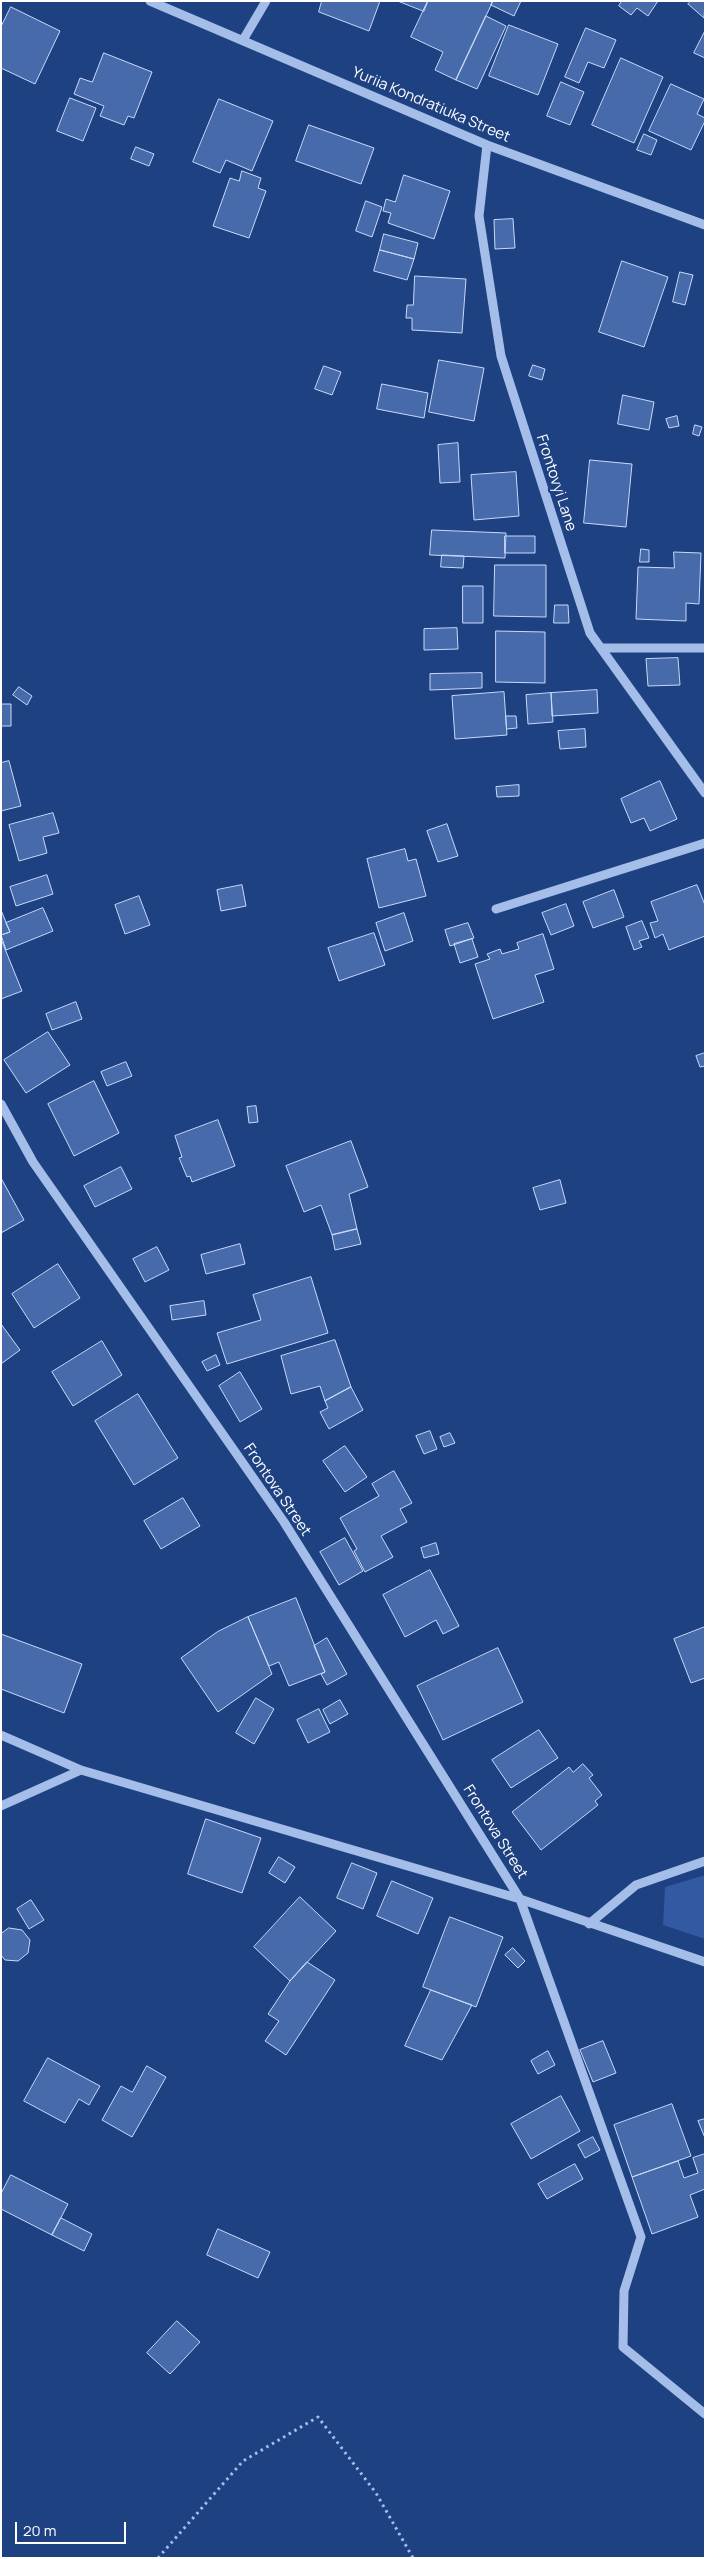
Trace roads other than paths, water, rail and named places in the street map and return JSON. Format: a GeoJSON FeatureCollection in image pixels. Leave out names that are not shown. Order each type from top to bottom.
{"type":"FeatureCollection","features":[{"type":"Feature","properties":{"kind":"street","name":"Yuriia Kondratiuka Street"},"geometry":{"type":"LineString","coordinates":[[150,1],[488,145],[705,225]]}},
{"type":"Feature","properties":{"kind":"street"},"geometry":{"type":"LineString","coordinates":[[243,40],[266,1]]}},
{"type":"Feature","properties":{"kind":"street","name":"Frontovyi Lane"},"geometry":{"type":"LineString","coordinates":[[488,145],[479,216],[501,356],[590,633],[705,793]]}},
{"type":"Feature","properties":{"kind":"street"},"geometry":{"type":"LineString","coordinates":[[602,648],[705,648]]}},
{"type":"Feature","properties":{"kind":"street"},"geometry":{"type":"LineString","coordinates":[[496,909],[705,843]]}},
{"type":"Feature","properties":{"kind":"street","name":"Frontova Street"},"geometry":{"type":"LineString","coordinates":[[1,1104],[32,1162],[284,1522],[520,1899],[641,2236],[624,2291],[623,2347],[705,2414]]}},
{"type":"Feature","properties":{"kind":"street","name":"Frontova Street"},"geometry":{"type":"LineString","coordinates":[[1,1734],[81,1770],[520,1899]]}},
{"type":"Feature","properties":{"kind":"street"},"geometry":{"type":"LineString","coordinates":[[1,1806],[81,1770]]}},
{"type":"Feature","properties":{"kind":"street"},"geometry":{"type":"LineString","coordinates":[[589,1924],[636,1885],[705,1861]]}},
{"type":"Feature","properties":{"kind":"street"},"geometry":{"type":"LineString","coordinates":[[520,1899],[705,1962]]}}]}
